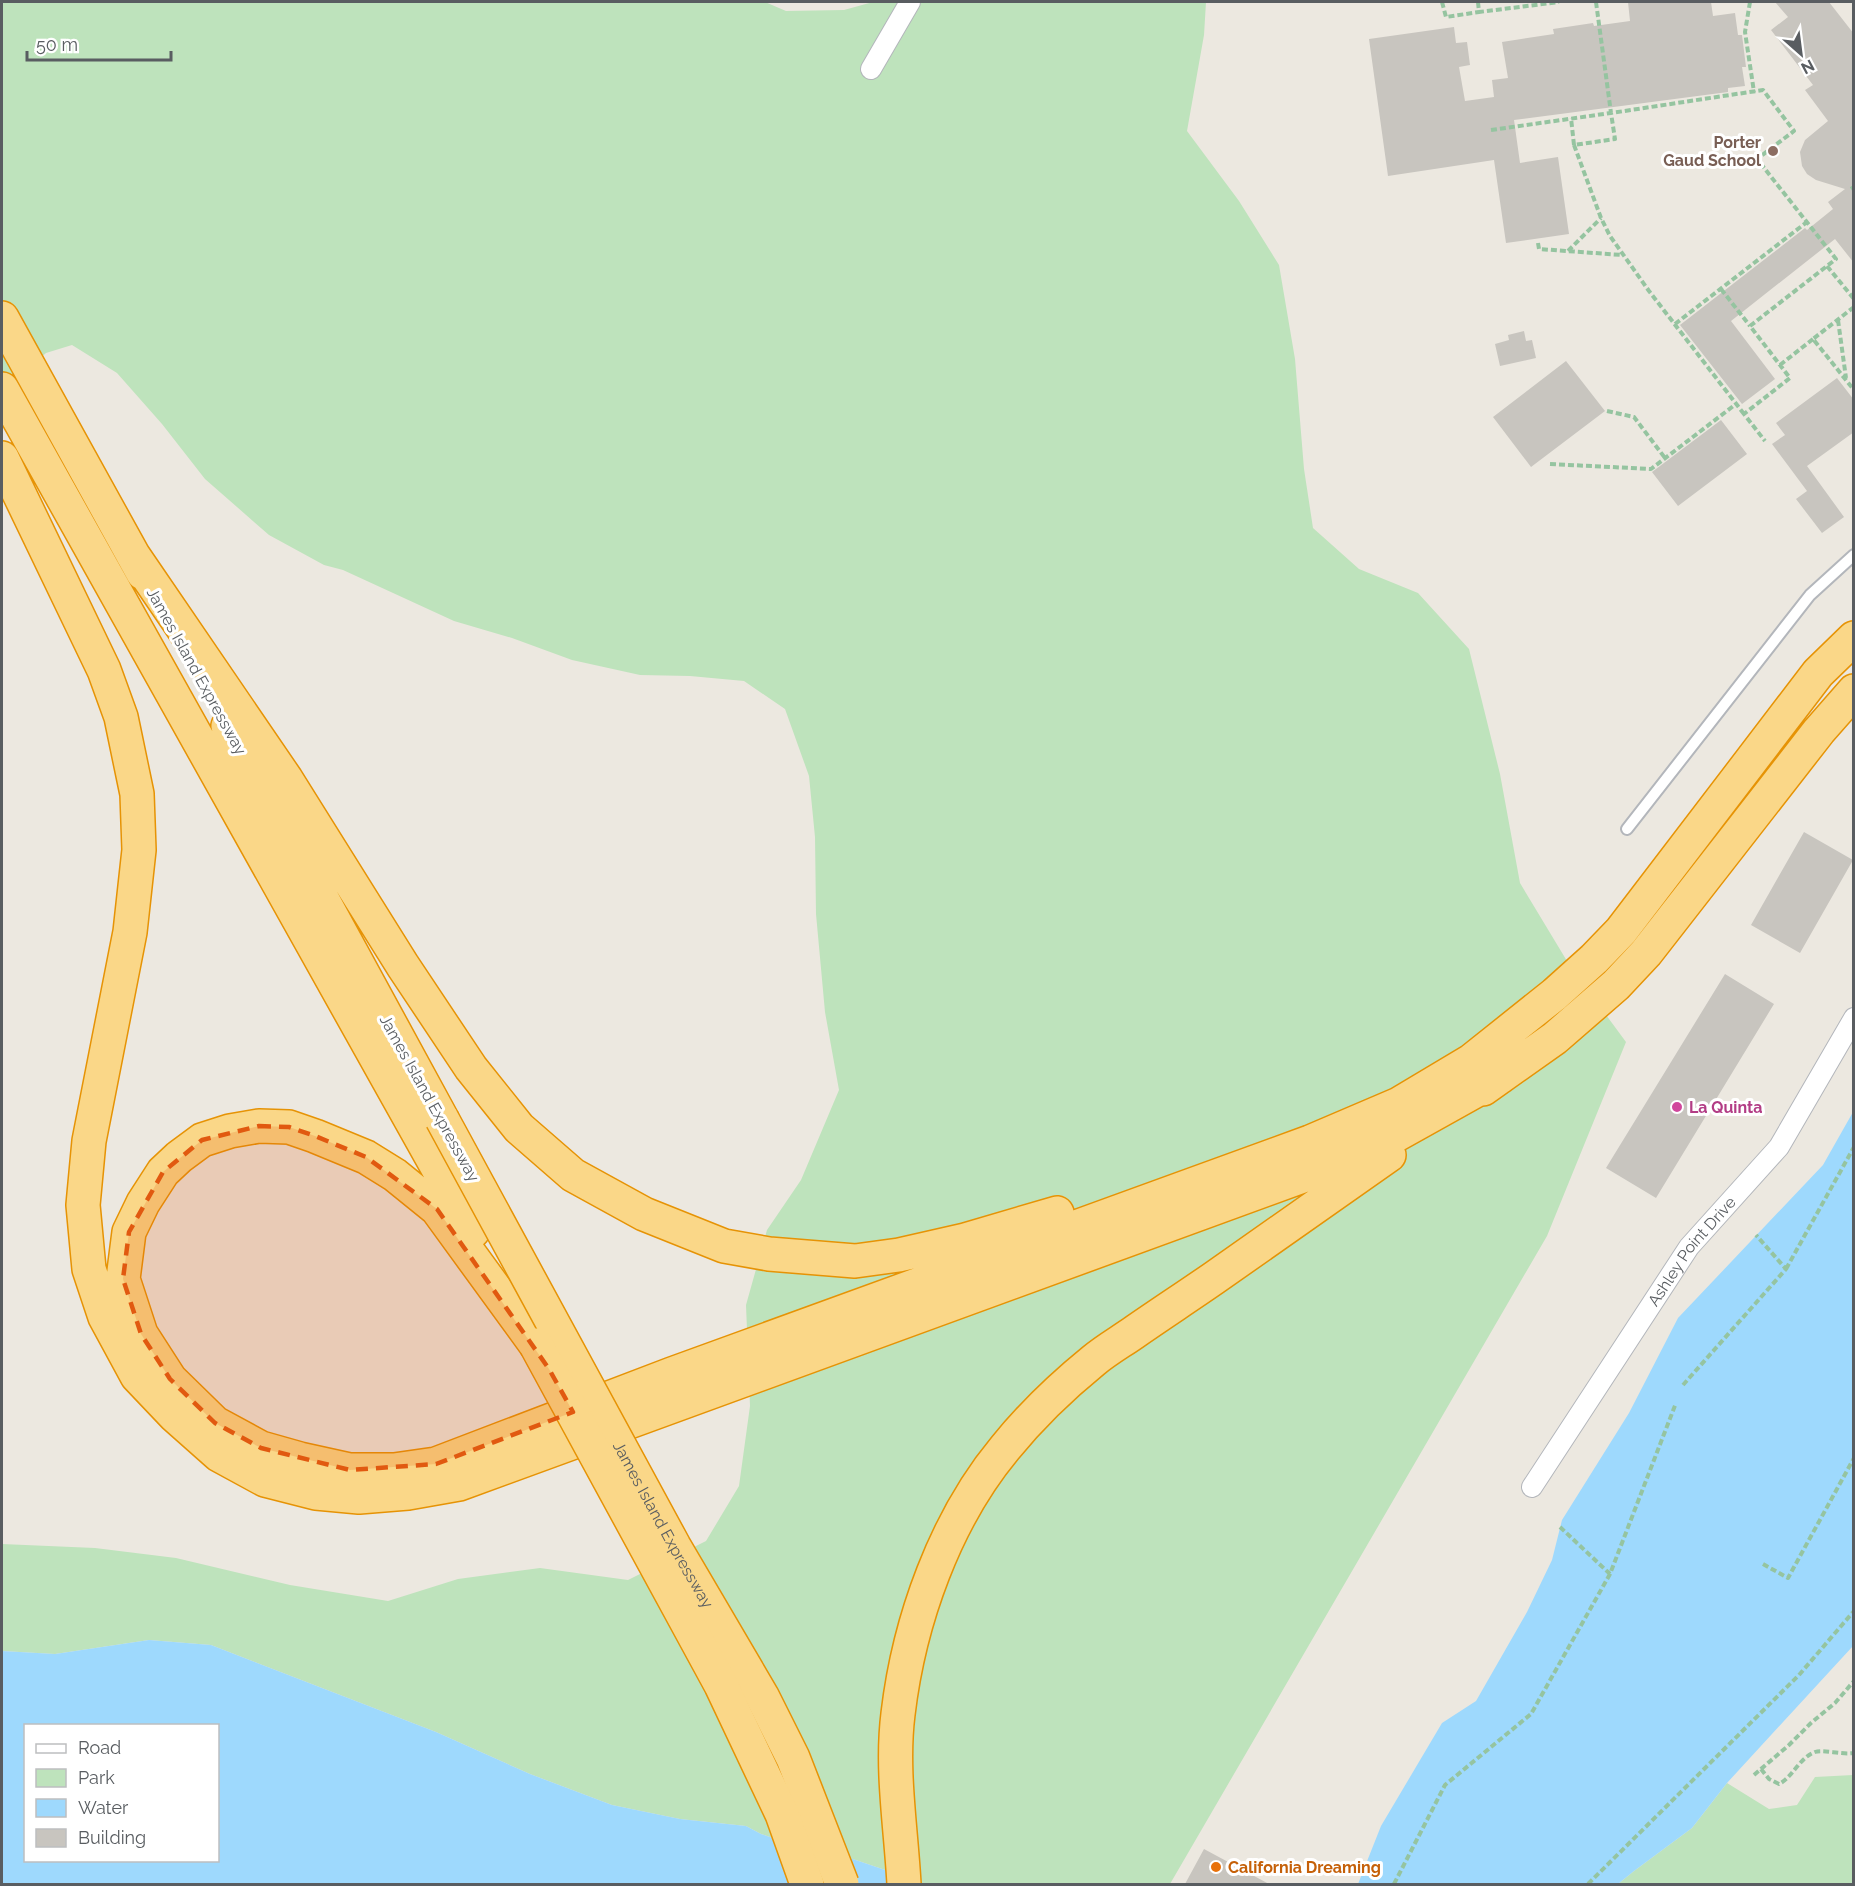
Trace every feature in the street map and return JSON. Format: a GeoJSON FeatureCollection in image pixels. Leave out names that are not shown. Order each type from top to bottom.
{"type":"FeatureCollection","features":[{"type":"Feature","properties":{"kind":"highway","name":"James Island Expressway"},"geometry":{"type":"LineString","coordinates":[[2,318],[674,1546],[762,1696],[793,1758],[842,1884]]}},
{"type":"Feature","properties":{"kind":"highway","name":"James Island Expressway"},"geometry":{"type":"LineString","coordinates":[[2,389],[412,1119],[722,1685],[782,1814],[807,1884]]}},
{"type":"Feature","properties":{"kind":"highway"},"geometry":{"type":"LineString","coordinates":[[2,458],[104,670],[121,717],[137,794],[139,850],[130,932],[89,1142],[82,1204],[89,1269],[105,1317],[137,1376],[175,1416],[219,1455],[265,1480],[316,1493],[359,1497],[408,1493],[459,1484],[1330,1166],[1396,1135],[1500,1077]]}},
{"type":"Feature","properties":{"kind":"highway"},"geometry":{"type":"LineString","coordinates":[[133,555],[286,779],[403,966],[471,1068],[519,1128],[573,1175],[645,1214],[724,1246],[769,1254],[855,1261],[899,1255],[965,1240],[1116,1195],[1310,1142]]}},
{"type":"Feature","properties":{"kind":"highway"},"geometry":{"type":"LineString","coordinates":[[536,1345],[437,1209],[395,1175],[366,1157],[289,1127],[259,1126],[230,1131],[202,1140],[163,1172],[143,1203],[129,1232],[123,1279],[141,1334],[170,1379],[215,1423],[261,1448],[350,1470],[394,1470],[436,1464],[672,1374],[1310,1142],[1399,1104],[1470,1061],[1555,994],[1594,959],[1621,931],[1818,673],[1854,638]]}},
{"type":"Feature","properties":{"kind":"highway"},"geometry":{"type":"LineString","coordinates":[[904,1884],[896,1765],[897,1725],[903,1680],[914,1632],[930,1581],[948,1541],[975,1490],[1004,1449],[1046,1402],[1095,1359],[1309,1213],[1555,1038],[1616,985],[1646,953],[1819,731],[1854,691]]}},
{"type":"Feature","properties":{"kind":"street"},"geometry":{"type":"LineString","coordinates":[[871,69],[910,2]]}},
{"type":"Feature","properties":{"kind":"street","name":"Ashley Point Drive"},"geometry":{"type":"LineString","coordinates":[[1532,1486],[1689,1246],[1779,1147],[1854,1018]]}},
{"type":"Feature","properties":{"kind":"lane"},"geometry":{"type":"LineString","coordinates":[[1627,829],[1810,595],[1854,555]]}},
{"type":"Feature","properties":{"kind":"path"},"geometry":{"type":"LineString","coordinates":[[1442,2],[1446,17],[1559,2]]}},
{"type":"Feature","properties":{"kind":"path"},"geometry":{"type":"LineString","coordinates":[[1478,2],[1479,12]]}},
{"type":"Feature","properties":{"kind":"path"},"geometry":{"type":"LineString","coordinates":[[1574,145],[1615,140],[1596,2]]}},
{"type":"Feature","properties":{"kind":"path"},"geometry":{"type":"LineString","coordinates":[[1750,2],[1745,32],[1754,92]]}},
{"type":"Feature","properties":{"kind":"path"},"geometry":{"type":"LineString","coordinates":[[1491,130],[1763,90],[1794,131],[1757,159],[1836,259],[1750,326]]}},
{"type":"Feature","properties":{"kind":"path"},"geometry":{"type":"LineString","coordinates":[[1571,118],[1574,145],[1601,218],[1622,255],[1765,441]]}},
{"type":"Feature","properties":{"kind":"path"},"geometry":{"type":"LineString","coordinates":[[1568,251],[1601,218]]}},
{"type":"Feature","properties":{"kind":"path"},"geometry":{"type":"LineString","coordinates":[[1674,324],[1807,222]]}},
{"type":"Feature","properties":{"kind":"path"},"geometry":{"type":"LineString","coordinates":[[1538,243],[1539,249],[1622,255]]}},
{"type":"Feature","properties":{"kind":"path"},"geometry":{"type":"LineString","coordinates":[[1827,266],[1854,299]]}},
{"type":"Feature","properties":{"kind":"path"},"geometry":{"type":"LineString","coordinates":[[1721,289],[1790,378],[1744,414]]}},
{"type":"Feature","properties":{"kind":"path"},"geometry":{"type":"LineString","coordinates":[[1780,365],[1854,307]]}},
{"type":"Feature","properties":{"kind":"path"},"geometry":{"type":"LineString","coordinates":[[1838,320],[1847,381]]}},
{"type":"Feature","properties":{"kind":"path"},"geometry":{"type":"LineString","coordinates":[[1813,339],[1854,390]]}},
{"type":"Feature","properties":{"kind":"path"},"geometry":{"type":"LineString","coordinates":[[1550,464],[1651,469],[1736,404]]}},
{"type":"Feature","properties":{"kind":"path"},"geometry":{"type":"LineString","coordinates":[[1607,411],[1634,417],[1665,458]]}},
{"type":"Feature","properties":{"kind":"path"},"geometry":{"type":"LineString","coordinates":[[1683,1385],[1786,1269],[1854,1147]]}},
{"type":"Feature","properties":{"kind":"path"},"geometry":{"type":"LineString","coordinates":[[1756,1235],[1786,1269]]}},
{"type":"Feature","properties":{"kind":"path"},"geometry":{"type":"LineString","coordinates":[[1394,1884],[1445,1785],[1531,1714],[1610,1574],[1676,1403]]}},
{"type":"Feature","properties":{"kind":"path"},"geometry":{"type":"LineString","coordinates":[[1763,1564],[1788,1578],[1854,1458]]}},
{"type":"Feature","properties":{"kind":"path"},"geometry":{"type":"LineString","coordinates":[[1560,1527],[1610,1574]]}},
{"type":"Feature","properties":{"kind":"path"},"geometry":{"type":"LineString","coordinates":[[1588,1884],[1799,1675],[1854,1611]]}},
{"type":"Feature","properties":{"kind":"path"},"geometry":{"type":"LineString","coordinates":[[1754,1775],[1834,1703],[1854,1681]]}},
{"type":"Feature","properties":{"kind":"path"},"geometry":{"type":"LineString","coordinates":[[1761,1769],[1769,1779],[1779,1784],[1807,1756],[1818,1751],[1842,1755],[1854,1753]]}},
{"type":"Feature","properties":{"kind":"highlighted area"},"geometry":{"type":"Polygon","coordinates":[[[259,1126],[289,1127],[366,1157],[437,1209],[549,1369],[573,1412],[436,1464],[350,1470],[261,1448],[215,1423],[170,1379],[141,1334],[123,1279],[129,1232],[163,1172],[202,1140],[259,1126]]]}},
{"type":"Feature","properties":{"kind":"green space"},"geometry":{"type":"Polygon","coordinates":[[[2,2],[765,2],[786,11],[844,10],[873,2],[1206,2],[1204,35],[1187,131],[1239,201],[1279,265],[1295,359],[1304,469],[1313,528],[1359,569],[1418,593],[1469,649],[1500,774],[1520,883],[1570,966],[1626,1042],[1547,1236],[1170,1884],[912,1884],[891,1872],[841,1855],[790,1844],[746,1826],[680,1819],[612,1805],[530,1774],[436,1732],[211,1645],[149,1640],[55,1654],[2,1651],[2,1544],[95,1548],[176,1558],[290,1585],[388,1601],[458,1579],[540,1568],[628,1580],[706,1541],[739,1486],[750,1406],[746,1305],[767,1230],[801,1180],[839,1090],[825,1012],[816,914],[815,837],[809,776],[785,709],[744,681],[690,676],[640,675],[572,660],[512,638],[454,621],[343,570],[324,565],[269,535],[205,479],[162,424],[117,373],[72,345],[46,353],[2,391],[2,2]]]}},
{"type":"Feature","properties":{"kind":"green space"},"geometry":{"type":"Polygon","coordinates":[[[1853,1775],[1853,1884],[1618,1884],[1692,1828],[1727,1783],[1769,1809],[1797,1805],[1815,1777],[1853,1775]]]}},
{"type":"Feature","properties":{"kind":"water"},"geometry":{"type":"Polygon","coordinates":[[[1853,1112],[1853,1646],[1727,1783],[1692,1828],[1618,1884],[1358,1884],[1381,1826],[1442,1723],[1476,1701],[1527,1612],[1552,1560],[1562,1520],[1629,1413],[1678,1318],[1823,1165],[1853,1112]]]}},
{"type":"Feature","properties":{"kind":"water"},"geometry":{"type":"Polygon","coordinates":[[[149,1640],[211,1645],[436,1732],[530,1774],[612,1805],[680,1819],[746,1826],[790,1844],[841,1855],[891,1872],[912,1884],[2,1884],[2,1651],[55,1654],[149,1640]]]}},
{"type":"Feature","properties":{"kind":"building"},"geometry":{"type":"Polygon","coordinates":[[[1628,2],[1711,2],[1713,16],[1735,13],[1738,35],[1742,35],[1746,67],[1742,67],[1745,86],[1728,88],[1728,92],[1514,120],[1520,163],[1558,157],[1569,234],[1506,243],[1494,160],[1388,176],[1369,39],[1454,27],[1456,43],[1467,42],[1470,65],[1459,67],[1465,101],[1494,97],[1492,80],[1508,78],[1502,42],[1554,34],[1553,29],[1593,23],[1594,26],[1630,21],[1628,2]]]}},
{"type":"Feature","properties":{"kind":"building"},"geometry":{"type":"Polygon","coordinates":[[[1775,2],[1829,2],[1854,34],[1854,263],[1835,239],[1731,321],[1775,379],[1742,404],[1680,325],[1833,209],[1828,202],[1845,189],[1816,180],[1807,174],[1802,166],[1800,152],[1805,140],[1828,121],[1805,90],[1813,85],[1771,30],[1788,17],[1775,2]]]}},
{"type":"Feature","properties":{"kind":"building"},"geometry":{"type":"Polygon","coordinates":[[[1524,331],[1526,341],[1532,340],[1536,358],[1500,366],[1495,344],[1509,340],[1508,335],[1524,331]]]}},
{"type":"Feature","properties":{"kind":"building"},"geometry":{"type":"Polygon","coordinates":[[[1566,361],[1605,411],[1531,467],[1493,417],[1566,361]]]}},
{"type":"Feature","properties":{"kind":"building"},"geometry":{"type":"Polygon","coordinates":[[[1837,378],[1854,400],[1854,432],[1807,466],[1844,517],[1822,533],[1796,499],[1807,491],[1772,444],[1785,435],[1776,423],[1837,378]]]}},
{"type":"Feature","properties":{"kind":"building"},"geometry":{"type":"Polygon","coordinates":[[[1721,420],[1747,454],[1678,506],[1652,472],[1721,420]]]}},
{"type":"Feature","properties":{"kind":"building"},"geometry":{"type":"Polygon","coordinates":[[[1804,832],[1853,860],[1800,953],[1751,925],[1804,832]]]}},
{"type":"Feature","properties":{"kind":"building","name":"La Quinta"},"geometry":{"type":"Polygon","coordinates":[[[1725,974],[1774,1004],[1656,1198],[1606,1168],[1725,974]]]}},
{"type":"Feature","properties":{"kind":"building","name":"California Dreaming"},"geometry":{"type":"Polygon","coordinates":[[[1204,1849],[1269,1884],[1185,1884],[1204,1849]]]}},
{"type":"Feature","properties":{"kind":"place","name":"Porter Gaud School"},"geometry":{"type":"Point","coordinates":[1773,151]}},
{"type":"Feature","properties":{"kind":"place","name":"La Quinta"},"geometry":{"type":"Point","coordinates":[1677,1107]}},
{"type":"Feature","properties":{"kind":"place","name":"California Dreaming"},"geometry":{"type":"Point","coordinates":[1216,1867]}}]}
